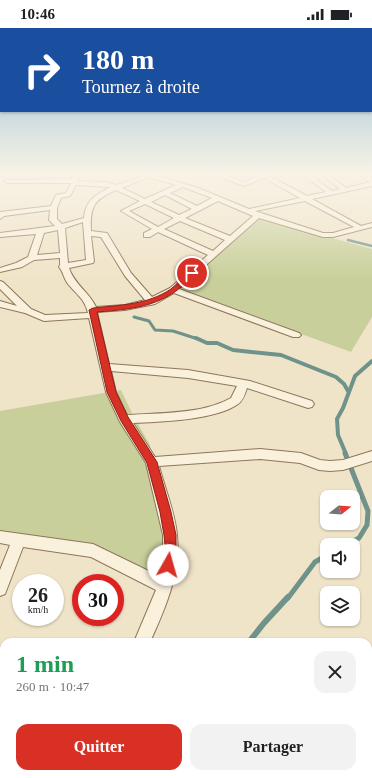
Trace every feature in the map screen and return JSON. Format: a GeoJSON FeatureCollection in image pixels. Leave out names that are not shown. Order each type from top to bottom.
{"type":"FeatureCollection","features":[{"type":"Feature","properties":{"kind":"street"},"geometry":{"type":"LineString","coordinates":[[0,215],[46,209]]}},
{"type":"Feature","properties":{"kind":"street"},"geometry":{"type":"LineString","coordinates":[[54,209],[52,220],[60,227],[64,255],[63,267],[67,277],[86,298],[93,313],[111,392],[124,419],[152,462],[166,512],[170,535],[170,550],[164,587],[156,614],[144,638]]}},
{"type":"Feature","properties":{"kind":"street"},"geometry":{"type":"LineString","coordinates":[[63,267],[90,261],[87,233],[89,209]]}},
{"type":"Feature","properties":{"kind":"street"},"geometry":{"type":"LineString","coordinates":[[128,209],[124,211],[157,229],[213,254]]}},
{"type":"Feature","properties":{"kind":"street"},"geometry":{"type":"LineString","coordinates":[[161,209],[178,218],[230,239]]}},
{"type":"Feature","properties":{"kind":"street"},"geometry":{"type":"LineString","coordinates":[[146,235],[196,209]]}},
{"type":"Feature","properties":{"kind":"street"},"geometry":{"type":"LineString","coordinates":[[243,209],[258,215],[327,235],[372,225]]}},
{"type":"Feature","properties":{"kind":"street"},"geometry":{"type":"LineString","coordinates":[[248,211],[258,209]]}},
{"type":"Feature","properties":{"kind":"street"},"geometry":{"type":"LineString","coordinates":[[324,209],[360,228]]}},
{"type":"Feature","properties":{"kind":"street"},"geometry":{"type":"LineString","coordinates":[[0,304],[28,311],[44,318],[93,313],[152,302],[173,290],[258,215]]}},
{"type":"Feature","properties":{"kind":"street"},"geometry":{"type":"LineString","coordinates":[[0,235],[41,231],[87,219]]}},
{"type":"Feature","properties":{"kind":"street"},"geometry":{"type":"LineString","coordinates":[[32,258],[41,231]]}},
{"type":"Feature","properties":{"kind":"street"},"geometry":{"type":"LineString","coordinates":[[87,233],[104,235],[128,274],[152,302]]}},
{"type":"Feature","properties":{"kind":"street"},"geometry":{"type":"LineString","coordinates":[[0,270],[19,265],[32,258],[64,255]]}},
{"type":"Feature","properties":{"kind":"street"},"geometry":{"type":"LineString","coordinates":[[0,284],[28,311]]}},
{"type":"Feature","properties":{"kind":"street"},"geometry":{"type":"LineString","coordinates":[[173,290],[296,335]]}},
{"type":"Feature","properties":{"kind":"street"},"geometry":{"type":"LineString","coordinates":[[106,367],[188,374],[243,384],[264,389],[308,404]]}},
{"type":"Feature","properties":{"kind":"street"},"geometry":{"type":"LineString","coordinates":[[124,419],[182,415],[230,404],[238,397],[243,384]]}},
{"type":"Feature","properties":{"kind":"street"},"geometry":{"type":"LineString","coordinates":[[152,462],[260,454],[301,458],[319,465],[343,466],[372,456]]}},
{"type":"Feature","properties":{"kind":"street"},"geometry":{"type":"LineString","coordinates":[[0,536],[93,551],[164,587]]}},
{"type":"Feature","properties":{"kind":"street"},"geometry":{"type":"LineString","coordinates":[[0,589],[19,540]]}},
{"type":"Feature","properties":{"kind":"green space"},"geometry":{"type":"Polygon","coordinates":[[[257,217],[372,249],[372,317],[351,352],[176,289],[257,217]]]}},
{"type":"Feature","properties":{"kind":"green space"},"geometry":{"type":"Polygon","coordinates":[[[121,390],[150,445],[155,485],[168,545],[161,581],[90,543],[55,540],[0,532],[0,411],[121,390]]]}},
{"type":"Feature","properties":{"kind":"waterway"},"geometry":{"type":"LineString","coordinates":[[348,240],[372,246]]}},
{"type":"Feature","properties":{"kind":"waterway"},"geometry":{"type":"LineString","coordinates":[[134,317],[149,321],[155,330],[173,331],[198,339]]}},
{"type":"Feature","properties":{"kind":"waterway"},"geometry":{"type":"LineString","coordinates":[[196,338],[207,343],[217,343],[233,350],[281,355],[336,377],[344,384],[348,391]]}},
{"type":"Feature","properties":{"kind":"waterway"},"geometry":{"type":"LineString","coordinates":[[346,454],[338,435],[337,419],[343,408],[355,376],[372,361]]}},
{"type":"Feature","properties":{"kind":"waterway"},"geometry":{"type":"LineString","coordinates":[[345,453],[368,511],[367,525],[359,538]]}},
{"type":"Feature","properties":{"kind":"waterway"},"geometry":{"type":"LineString","coordinates":[[288,598],[315,562],[320,559]]}},
{"type":"Feature","properties":{"kind":"waterway"},"geometry":{"type":"LineString","coordinates":[[252,638],[288,597]]}},
{"type":"Feature","properties":{"kind":"route"},"geometry":{"type":"LineString","coordinates":[[168,565],[171,545],[170,535],[166,512],[152,462],[124,419],[111,392],[93,310],[131,307],[147,304],[173,290],[192,273]]}}]}
